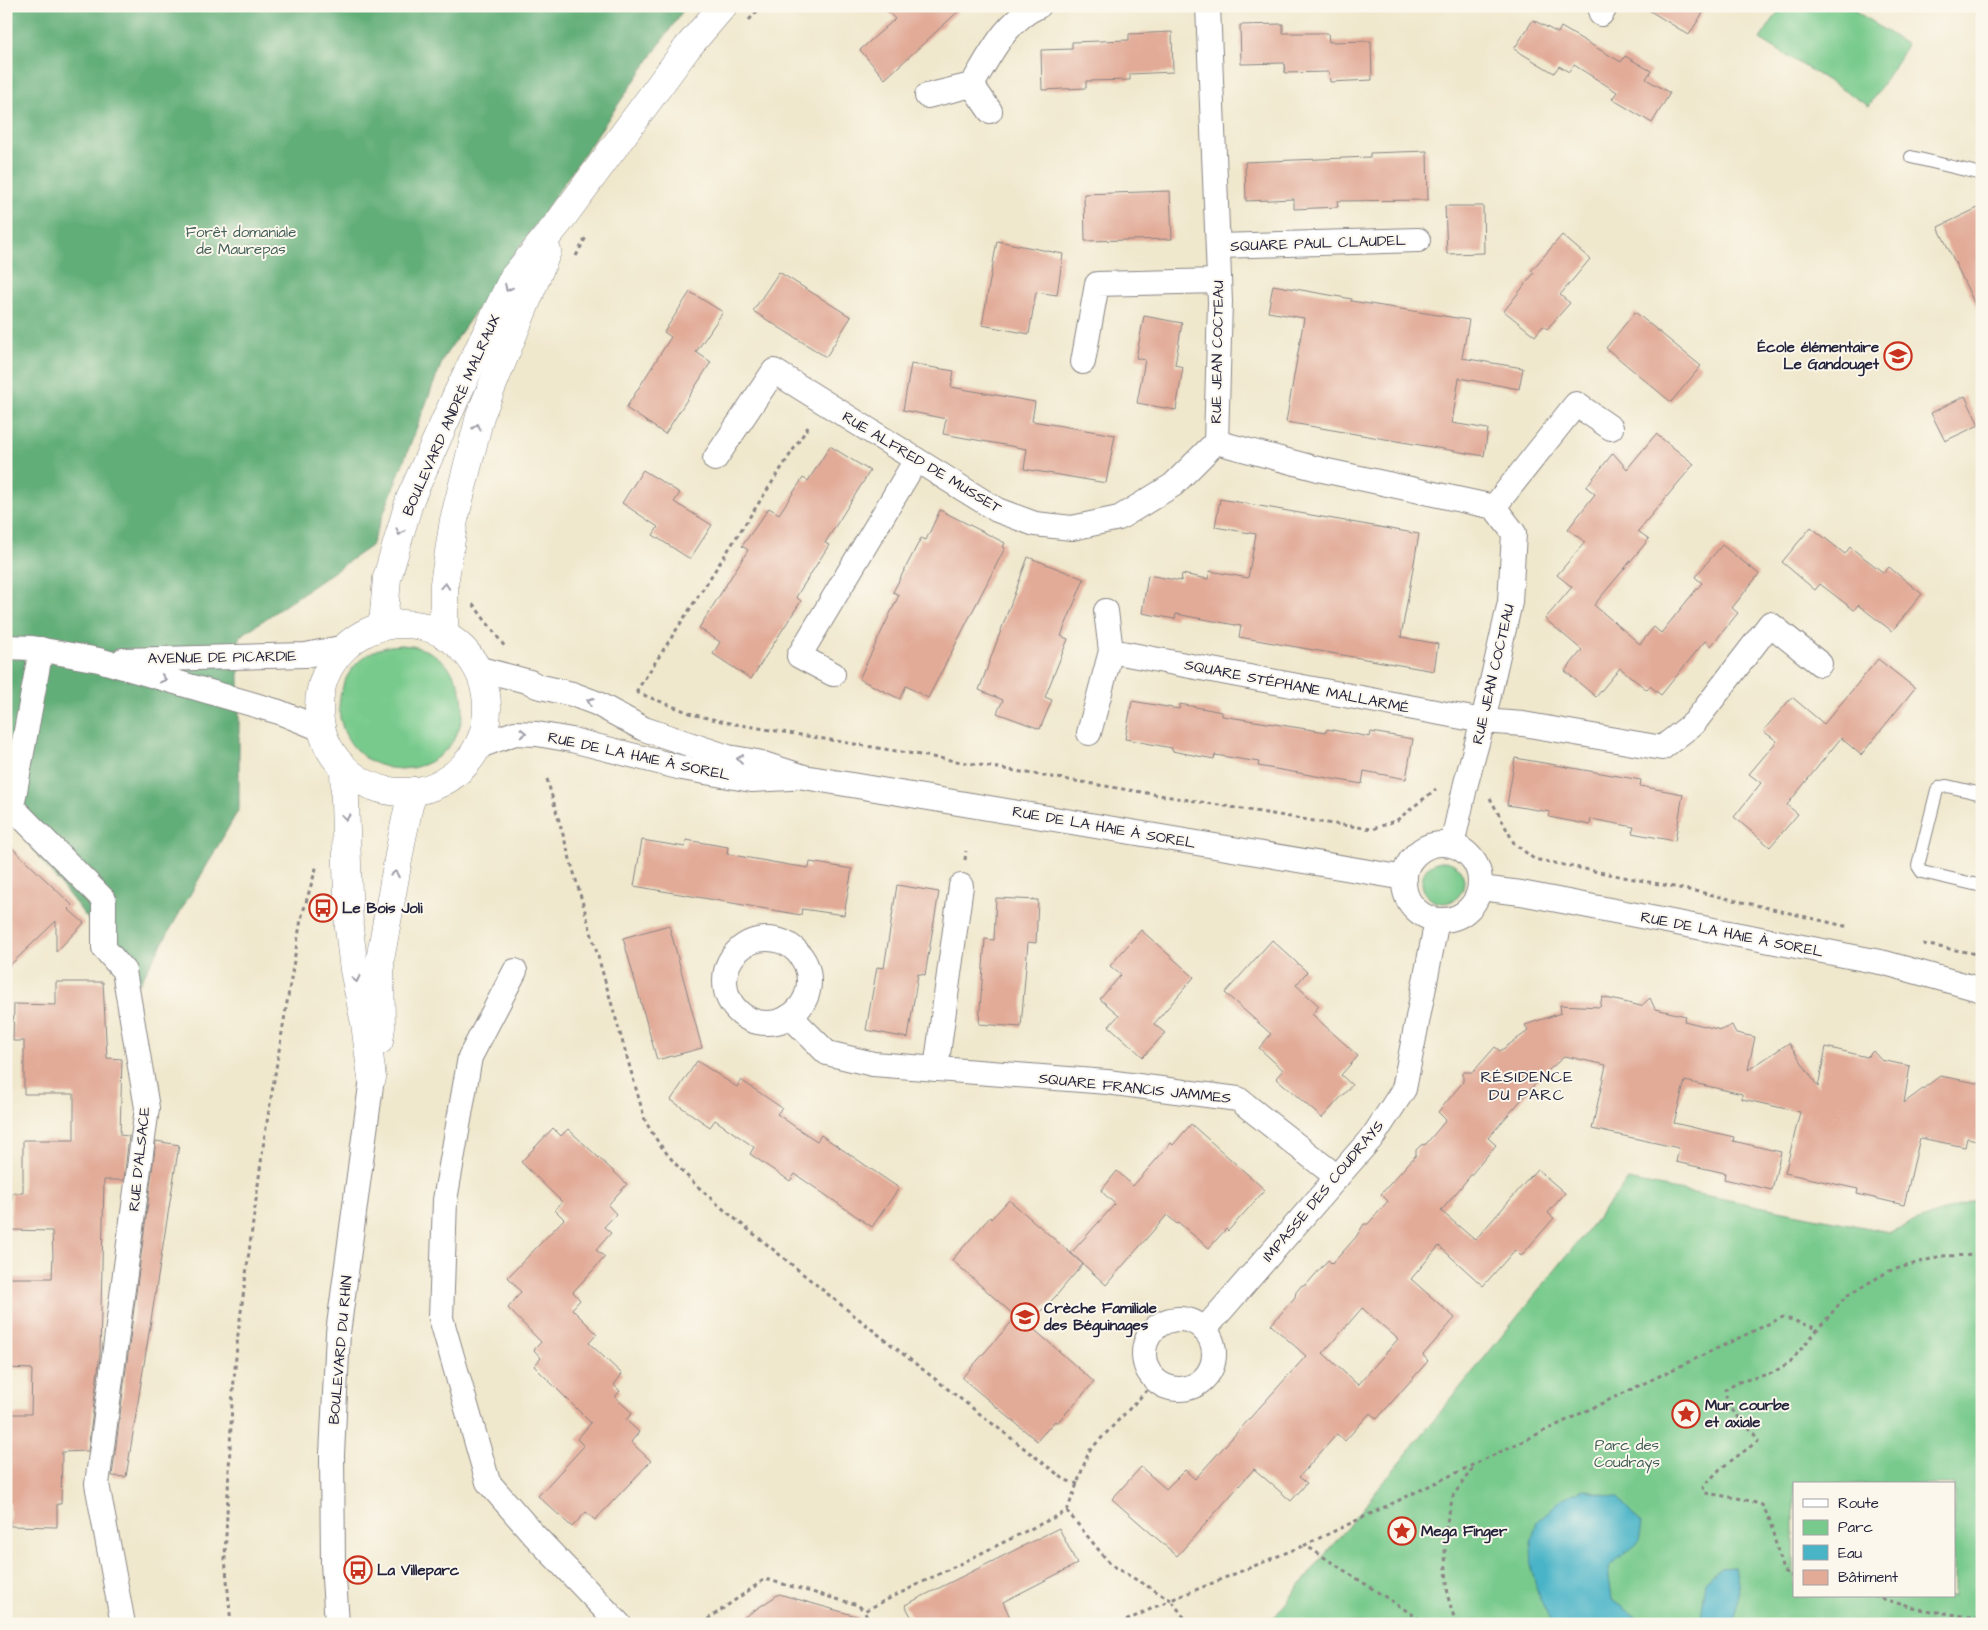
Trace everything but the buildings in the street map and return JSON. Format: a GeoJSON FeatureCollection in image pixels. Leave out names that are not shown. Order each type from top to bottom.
{"type":"FeatureCollection","features":[{"type":"Feature","properties":{"kind":"street","name":"BOULEVARD ANDRÉ MALRAUX"},"geometry":{"type":"LineString","coordinates":[[383,626],[387,578],[410,499],[459,390],[513,278],[559,222],[687,48],[723,6]]}},
{"type":"Feature","properties":{"kind":"street"},"geometry":{"type":"LineString","coordinates":[[927,96],[972,85],[1001,37],[1027,12],[1039,6]]}},
{"type":"Feature","properties":{"kind":"street","name":"RUE JEAN COCTEAU"},"geometry":{"type":"LineString","coordinates":[[1208,6],[1219,281],[1216,442],[1318,469],[1494,507],[1514,534],[1510,602],[1452,845]]}},
{"type":"Feature","properties":{"kind":"street"},"geometry":{"type":"LineString","coordinates":[[972,85],[990,111]]}},
{"type":"Feature","properties":{"kind":"street","name":"BOULEVARD ANDRÉ MALRAUX"},"geometry":{"type":"LineString","coordinates":[[444,634],[444,584],[454,520],[480,416],[559,222]]}},
{"type":"Feature","properties":{"kind":"street","name":"SQUARE PAUL CLAUDEL"},"geometry":{"type":"LineString","coordinates":[[1218,246],[1418,240]]}},
{"type":"Feature","properties":{"kind":"street"},"geometry":{"type":"LineString","coordinates":[[1083,362],[1096,284],[1219,281]]}},
{"type":"Feature","properties":{"kind":"street","name":"RUE ALFRED DE MUSSET"},"geometry":{"type":"LineString","coordinates":[[715,459],[774,372],[997,510],[1034,524],[1072,528],[1119,518],[1173,485],[1216,442]]}},
{"type":"Feature","properties":{"kind":"street"},"geometry":{"type":"LineString","coordinates":[[1494,507],[1576,404],[1611,428]]}},
{"type":"Feature","properties":{"kind":"street"},"geometry":{"type":"LineString","coordinates":[[833,674],[799,656],[916,460]]}},
{"type":"Feature","properties":{"kind":"street"},"geometry":{"type":"LineString","coordinates":[[1089,733],[1111,651],[1106,611]]}},
{"type":"Feature","properties":{"kind":"street"},"geometry":{"type":"LineString","coordinates":[[404,624],[424,626],[444,634],[463,648],[477,668],[484,687],[487,708],[484,728],[477,747],[466,764],[451,777],[433,786],[414,791],[389,791],[365,783],[344,768],[330,750],[321,729],[318,707],[322,684],[330,664],[345,647],[363,633],[383,626],[404,624]]}},
{"type":"Feature","properties":{"kind":"street","name":"SQUARE STÉPHANE MALLARMÉ"},"geometry":{"type":"LineString","coordinates":[[1111,651],[1483,721],[1523,724],[1662,748],[1694,723],[1770,624],[1820,664]]}},
{"type":"Feature","properties":{"kind":"street","name":"AVENUE DE PICARDIE"},"geometry":{"type":"LineString","coordinates":[[6,647],[41,649],[99,660],[279,712],[321,729]]}},
{"type":"Feature","properties":{"kind":"street","name":"AVENUE DE PICARDIE"},"geometry":{"type":"LineString","coordinates":[[99,660],[306,656],[345,647]]}},
{"type":"Feature","properties":{"kind":"street","name":"RUE D'ALSACE"},"geometry":{"type":"LineString","coordinates":[[41,649],[12,807],[104,900],[104,948],[124,971],[147,1108],[97,1484],[123,1624]]}},
{"type":"Feature","properties":{"kind":"street","name":"RUE DE LA HAIE À SOREL"},"geometry":{"type":"LineString","coordinates":[[477,668],[530,682],[536,686],[572,694],[596,703],[644,729],[728,757],[757,762],[804,777],[1405,878]]}},
{"type":"Feature","properties":{"kind":"street","name":"RUE DE LA HAIE À SOREL"},"geometry":{"type":"LineString","coordinates":[[477,747],[514,733],[536,734],[572,740],[682,768],[752,780],[804,777]]}},
{"type":"Feature","properties":{"kind":"street","name":"BOULEVARD DU RHIN"},"geometry":{"type":"LineString","coordinates":[[344,768],[349,928],[372,1078]]}},
{"type":"Feature","properties":{"kind":"street","name":"BOULEVARD DU RHIN"},"geometry":{"type":"LineString","coordinates":[[337,1624],[333,1563],[332,1454],[338,1333],[372,1078],[381,1027],[380,960],[402,838],[414,791]]}},
{"type":"Feature","properties":{"kind":"street"},"geometry":{"type":"LineString","coordinates":[[1436,845],[1452,845],[1462,849],[1477,866],[1480,888],[1476,899],[1460,916],[1437,920],[1416,910],[1409,900],[1405,889],[1405,878],[1413,858],[1421,851],[1436,845]]}},
{"type":"Feature","properties":{"kind":"street"},"geometry":{"type":"LineString","coordinates":[[936,1069],[961,886]]}},
{"type":"Feature","properties":{"kind":"street","name":"RUE DE LA HAIE À SOREL"},"geometry":{"type":"LineString","coordinates":[[1480,888],[1521,894],[1885,963],[1982,990]]}},
{"type":"Feature","properties":{"kind":"street","name":"IMPASSE DES COUDRAYS"},"geometry":{"type":"LineString","coordinates":[[1204,1330],[1374,1135],[1404,1089],[1437,920]]}},
{"type":"Feature","properties":{"kind":"street"},"geometry":{"type":"LineString","coordinates":[[514,971],[470,1057],[445,1200],[441,1318],[488,1482],[534,1535],[619,1624]]}},
{"type":"Feature","properties":{"kind":"street","name":"SQUARE FRANCIS JAMMES"},"geometry":{"type":"LineString","coordinates":[[790,1016],[827,1053],[872,1064],[1107,1082],[1238,1099],[1337,1177]]}},
{"type":"Feature","properties":{"kind":"street"},"geometry":{"type":"LineString","coordinates":[[1173,1319],[1184,1319],[1195,1323],[1204,1330],[1214,1348],[1212,1364],[1204,1378],[1186,1388],[1176,1389],[1156,1381],[1149,1372],[1144,1356],[1146,1340],[1153,1330],[1162,1323],[1173,1319]]}},
{"type":"Feature","properties":{"kind":"lane"},"geometry":{"type":"LineString","coordinates":[[1911,157],[1982,174]]}},
{"type":"Feature","properties":{"kind":"lane"},"geometry":{"type":"LineString","coordinates":[[1982,794],[1947,786],[1937,790],[1918,866],[1922,872],[1982,886]]}},
{"type":"Feature","properties":{"kind":"path"},"geometry":{"type":"LineString","coordinates":[[743,26],[762,6]]}},
{"type":"Feature","properties":{"kind":"path"},"geometry":{"type":"LineString","coordinates":[[575,256],[590,230]]}},
{"type":"Feature","properties":{"kind":"path"},"geometry":{"type":"LineString","coordinates":[[824,402],[636,692],[695,715],[729,723],[1326,823],[1373,829],[1397,820],[1447,781],[1483,786],[1514,843],[1534,859],[1704,894],[1857,929]]}},
{"type":"Feature","properties":{"kind":"path"},"geometry":{"type":"LineString","coordinates":[[472,602],[510,653]]}},
{"type":"Feature","properties":{"kind":"path"},"geometry":{"type":"LineString","coordinates":[[547,779],[642,1111],[654,1137],[671,1158],[714,1200],[823,1290],[1065,1480],[1078,1484]]}},
{"type":"Feature","properties":{"kind":"path"},"geometry":{"type":"LineString","coordinates":[[231,1624],[225,1558],[232,1403],[238,1334],[264,1140],[301,919],[317,864]]}},
{"type":"Feature","properties":{"kind":"path"},"geometry":{"type":"LineString","coordinates":[[1914,942],[1982,955]]}},
{"type":"Feature","properties":{"kind":"path"},"geometry":{"type":"LineString","coordinates":[[1793,1576],[1782,1571],[1769,1518],[1762,1505],[1744,1499],[1705,1493],[1703,1487],[1720,1468],[1758,1441],[1755,1435],[1740,1421],[1726,1400],[1726,1390],[1735,1383],[1772,1373],[1790,1362],[1846,1296],[1889,1271],[1941,1256],[1982,1255]]}},
{"type":"Feature","properties":{"kind":"path"},"geometry":{"type":"LineString","coordinates":[[1119,1624],[1171,1600],[1305,1545],[1783,1317],[1818,1329]]}},
{"type":"Feature","properties":{"kind":"path"},"geometry":{"type":"LineString","coordinates":[[864,1611],[1067,1511],[1089,1451],[1156,1381]]}},
{"type":"Feature","properties":{"kind":"path"},"geometry":{"type":"LineString","coordinates":[[1456,1624],[1448,1597],[1445,1555],[1446,1526],[1453,1496],[1475,1464]]}},
{"type":"Feature","properties":{"kind":"path"},"geometry":{"type":"LineString","coordinates":[[1067,1511],[1111,1565],[1171,1600],[1190,1624]]}},
{"type":"Feature","properties":{"kind":"path"},"geometry":{"type":"LineString","coordinates":[[1305,1545],[1427,1624]]}},
{"type":"Feature","properties":{"kind":"path"},"geometry":{"type":"LineString","coordinates":[[701,1624],[765,1579],[858,1605],[864,1611],[870,1624]]}},
{"type":"Feature","properties":{"kind":"path"},"geometry":{"type":"LineString","coordinates":[[1880,1598],[1912,1608],[1980,1621]]}},
{"type":"Feature","properties":{"kind":"green space","name":"Forêt domaniale de Maurepas"},"geometry":{"type":"Polygon","coordinates":[[[6,6],[686,6],[444,357],[371,546],[239,637],[239,809],[139,984],[6,815],[6,6]]]}},
{"type":"Feature","properties":{"kind":"green space"},"geometry":{"type":"Polygon","coordinates":[[[1782,6],[1848,6],[1907,45],[1869,106],[1760,39],[1782,6]]]}},
{"type":"Feature","properties":{"kind":"green space"},"geometry":{"type":"Polygon","coordinates":[[[401,645],[425,649],[445,663],[459,683],[463,707],[459,731],[445,751],[425,765],[401,769],[377,765],[357,751],[343,731],[339,707],[343,683],[357,663],[377,649],[401,645]]]}},
{"type":"Feature","properties":{"kind":"green space"},"geometry":{"type":"Polygon","coordinates":[[[1447,861],[1455,864],[1461,870],[1464,882],[1461,894],[1455,900],[1439,903],[1431,900],[1425,894],[1422,878],[1425,870],[1431,864],[1447,861]]]}},
{"type":"Feature","properties":{"kind":"green space","name":"Parc des Coudrays"},"geometry":{"type":"Polygon","coordinates":[[[1628,1180],[1889,1232],[1982,1197],[1982,1624],[1269,1624],[1628,1180]]]}},
{"type":"Feature","properties":{"kind":"water"},"geometry":{"type":"Polygon","coordinates":[[[1584,1489],[1618,1498],[1642,1524],[1639,1541],[1608,1568],[1612,1600],[1645,1624],[1552,1624],[1540,1600],[1532,1572],[1531,1543],[1537,1521],[1563,1498],[1584,1489]]]}},
{"type":"Feature","properties":{"kind":"water"},"geometry":{"type":"Polygon","coordinates":[[[1734,1567],[1738,1581],[1739,1596],[1733,1624],[1695,1624],[1701,1618],[1706,1581],[1720,1568],[1734,1567]]]}},
{"type":"Feature","properties":{"kind":"place","name":"École élémentaire Le Gandouget"},"geometry":{"type":"Point","coordinates":[1898,356]}},
{"type":"Feature","properties":{"kind":"place","name":"Le Bois Joli"},"geometry":{"type":"Point","coordinates":[323,908]}},
{"type":"Feature","properties":{"kind":"place","name":"Crèche Familiale des Béguinages"},"geometry":{"type":"Point","coordinates":[1025,1317]}},
{"type":"Feature","properties":{"kind":"place","name":"Mur courbe et axiale"},"geometry":{"type":"Point","coordinates":[1686,1414]}},
{"type":"Feature","properties":{"kind":"place","name":"Mega Finger"},"geometry":{"type":"Point","coordinates":[1402,1531]}},
{"type":"Feature","properties":{"kind":"place","name":"La Villeparc"},"geometry":{"type":"Point","coordinates":[358,1570]}},
{"type":"Feature","properties":{"kind":"district","name":"RÉSIDENCE DU PARC"},"geometry":{"type":"Point","coordinates":[1527,1085]}}]}
